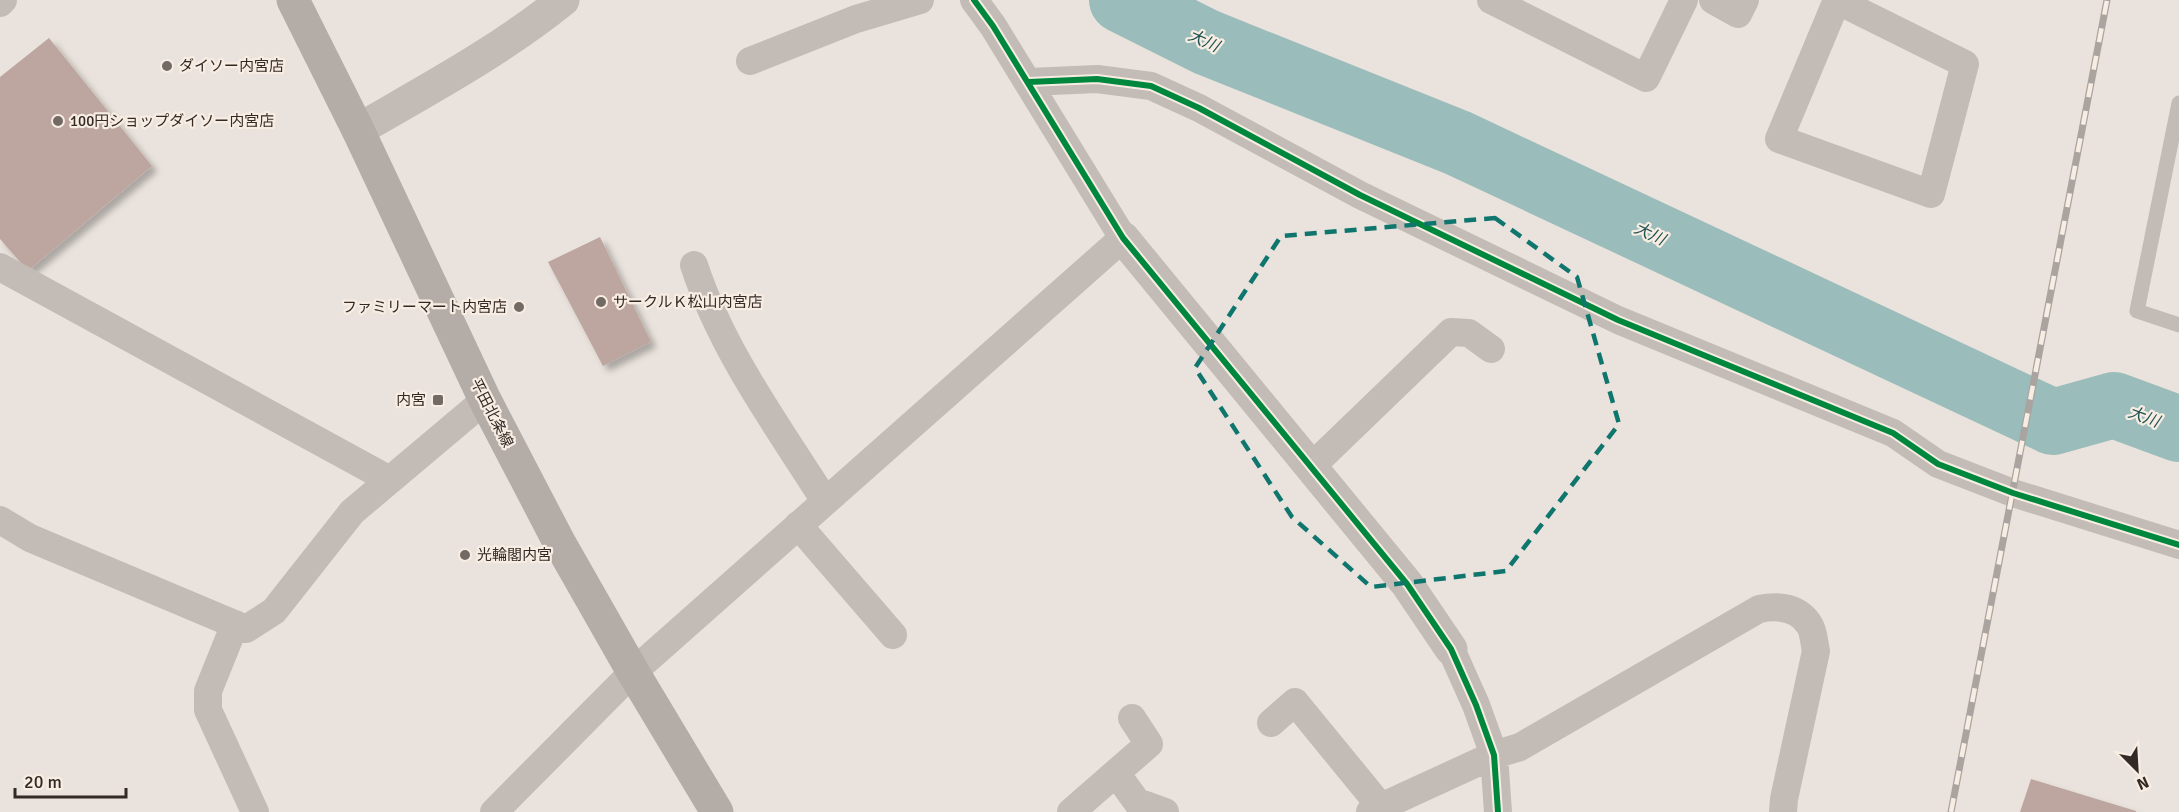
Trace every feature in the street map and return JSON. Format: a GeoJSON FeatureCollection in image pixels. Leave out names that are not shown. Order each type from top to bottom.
{"type":"FeatureCollection","features":[{"type":"Feature","properties":{"kind":"main road","name":"平田北条線"},"geometry":{"type":"LineString","coordinates":[[293,0],[358,130],[485,400],[559,542],[717,812]]}},
{"type":"Feature","properties":{"kind":"street"},"geometry":{"type":"LineString","coordinates":[[0,3],[3,0]]}},
{"type":"Feature","properties":{"kind":"street"},"geometry":{"type":"LineString","coordinates":[[358,130],[447,79],[544,16],[563,0]]}},
{"type":"Feature","properties":{"kind":"street"},"geometry":{"type":"LineString","coordinates":[[750,61],[856,19],[920,0]]}},
{"type":"Feature","properties":{"kind":"street"},"geometry":{"type":"LineString","coordinates":[[974,0],[1029,82],[1123,238],[1407,584],[1451,649],[1476,705],[1494,755],[1498,812]]}},
{"type":"Feature","properties":{"kind":"street"},"geometry":{"type":"LineString","coordinates":[[1491,0],[1646,78],[1684,0]]}},
{"type":"Feature","properties":{"kind":"street"},"geometry":{"type":"LineString","coordinates":[[1713,0],[1738,14],[1745,0]]}},
{"type":"Feature","properties":{"kind":"street"},"geometry":{"type":"LineString","coordinates":[[1836,0],[1965,64],[1931,194],[1779,139],[1836,0]]}},
{"type":"Feature","properties":{"kind":"street"},"geometry":{"type":"LineString","coordinates":[[1029,82],[1097,80],[1151,86],[1199,108],[1360,195],[1607,315],[1893,433],[1938,464],[2013,493],[2179,545]]}},
{"type":"Feature","properties":{"kind":"street"},"geometry":{"type":"LineString","coordinates":[[494,812],[633,672],[1123,238]]}},
{"type":"Feature","properties":{"kind":"street"},"geometry":{"type":"LineString","coordinates":[[693,265],[705,300],[746,378],[825,501]]}},
{"type":"Feature","properties":{"kind":"street"},"geometry":{"type":"LineString","coordinates":[[0,267],[390,480]]}},
{"type":"Feature","properties":{"kind":"street"},"geometry":{"type":"LineString","coordinates":[[1311,467],[1451,332],[1469,333],[1491,349]]}},
{"type":"Feature","properties":{"kind":"street"},"geometry":{"type":"LineString","coordinates":[[0,520],[30,538],[246,629],[274,611],[352,512],[485,400]]}},
{"type":"Feature","properties":{"kind":"street"},"geometry":{"type":"LineString","coordinates":[[798,525],[893,635]]}},
{"type":"Feature","properties":{"kind":"street"},"geometry":{"type":"LineString","coordinates":[[1271,723],[1295,702],[1376,809],[1494,755],[1520,747],[1759,609],[1776,606],[1795,610],[1811,627],[1816,651],[1784,799],[1784,812]]}},
{"type":"Feature","properties":{"kind":"street"},"geometry":{"type":"LineString","coordinates":[[235,624],[208,691],[208,710],[255,812]]}},
{"type":"Feature","properties":{"kind":"street"},"geometry":{"type":"LineString","coordinates":[[1071,812],[1149,744],[1132,718]]}},
{"type":"Feature","properties":{"kind":"street"},"geometry":{"type":"LineString","coordinates":[[1116,773],[1137,802],[1165,812]]}},
{"type":"Feature","properties":{"kind":"lane"},"geometry":{"type":"LineString","coordinates":[[2179,103],[2137,310],[2179,325]]}},
{"type":"Feature","properties":{"kind":"highlighted area"},"geometry":{"type":"Polygon","coordinates":[[[1495,218],[1577,277],[1619,424],[1506,571],[1371,587],[1292,517],[1195,368],[1281,236],[1495,218]]]}},
{"type":"Feature","properties":{"kind":"building","name":"100円ショップダイソー内宮店"},"geometry":{"type":"Polygon","coordinates":[[[49,38],[152,166],[28,271],[0,239],[0,77],[49,38]]]}},
{"type":"Feature","properties":{"kind":"building","name":"サークルＫ松山内宮店"},"geometry":{"type":"Polygon","coordinates":[[[600,237],[651,342],[603,366],[548,262],[600,237]]]}},
{"type":"Feature","properties":{"kind":"building"},"geometry":{"type":"Polygon","coordinates":[[[2031,779],[2136,811],[2136,812],[2020,812],[2031,779]]]}},
{"type":"Feature","properties":{"kind":"waterway","name":"大川"},"geometry":{"type":"LineString","coordinates":[[1122,0],[1206,42],[1458,143],[2053,422],[2114,405],[2179,429]]}},
{"type":"Feature","properties":{"kind":"railway"},"geometry":{"type":"LineString","coordinates":[[1951,812],[2107,0]]}},
{"type":"Feature","properties":{"kind":"cycle path"},"geometry":{"type":"LineString","coordinates":[[974,0],[993,26],[1123,238],[1407,584],[1451,649],[1476,705],[1494,755],[1498,812]]}},
{"type":"Feature","properties":{"kind":"cycle path"},"geometry":{"type":"LineString","coordinates":[[1029,82],[1097,79],[1151,86],[1199,108],[1360,195],[1618,320],[1893,433],[1938,464],[2013,493],[2179,545]]}},
{"type":"Feature","properties":{"kind":"place","name":"ダイソー内宮店"},"geometry":{"type":"Point","coordinates":[167,66]}},
{"type":"Feature","properties":{"kind":"place","name":"100円ショップダイソー内宮店"},"geometry":{"type":"Point","coordinates":[58,121]}},
{"type":"Feature","properties":{"kind":"place","name":"サークルＫ松山内宮店"},"geometry":{"type":"Point","coordinates":[601,302]}},
{"type":"Feature","properties":{"kind":"place","name":"ファミリーマート内宮店"},"geometry":{"type":"Point","coordinates":[519,307]}},
{"type":"Feature","properties":{"kind":"place","name":"内宮"},"geometry":{"type":"Point","coordinates":[438,400]}},
{"type":"Feature","properties":{"kind":"place","name":"光輪閣内宮"},"geometry":{"type":"Point","coordinates":[465,555]}}]}
